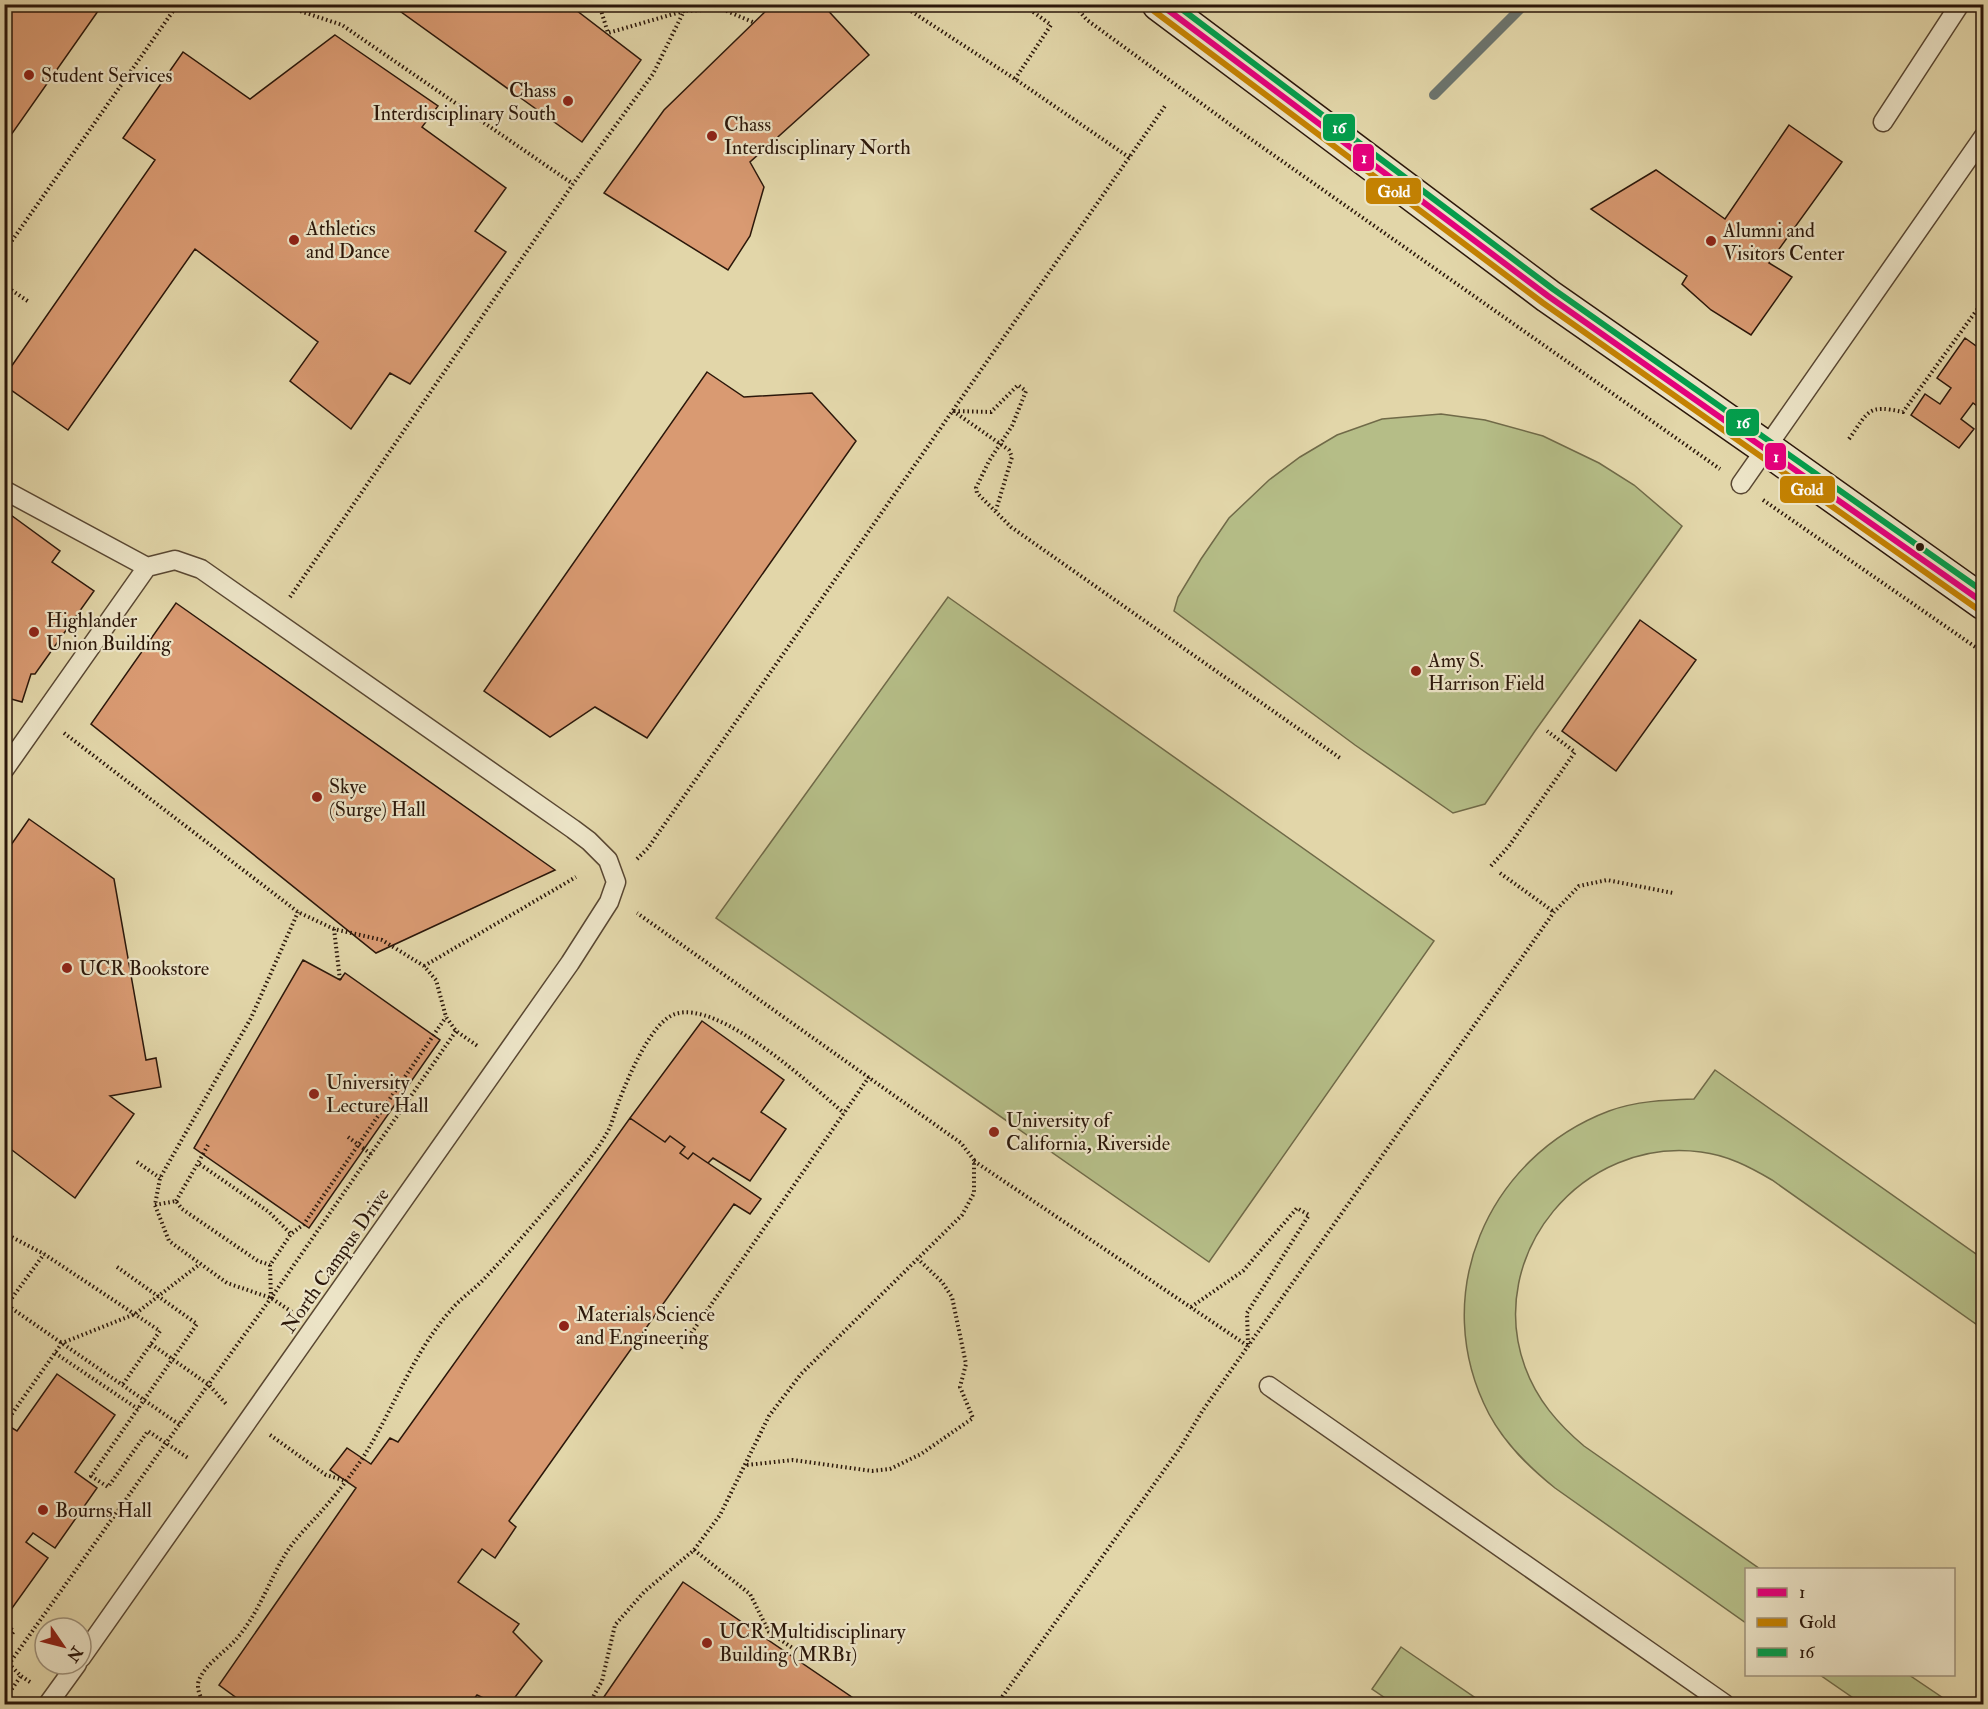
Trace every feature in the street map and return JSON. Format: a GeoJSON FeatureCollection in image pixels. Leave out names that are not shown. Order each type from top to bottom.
{"type":"FeatureCollection","features":[{"type":"Feature","properties":{"kind":"street"},"geometry":{"type":"LineString","coordinates":[[1158,4],[1548,296],[1983,603]]}},
{"type":"Feature","properties":{"kind":"lane"},"geometry":{"type":"LineString","coordinates":[[1883,122],[1960,4]]}},
{"type":"Feature","properties":{"kind":"lane"},"geometry":{"type":"LineString","coordinates":[[1741,484],[1983,136]]}},
{"type":"Feature","properties":{"kind":"lane"},"geometry":{"type":"LineString","coordinates":[[4,490],[147,567]]}},
{"type":"Feature","properties":{"kind":"lane"},"geometry":{"type":"LineString","coordinates":[[4,770],[147,567],[175,560],[201,569],[589,841],[608,860],[616,882]]}},
{"type":"Feature","properties":{"kind":"lane","name":"North Campus Drive"},"geometry":{"type":"LineString","coordinates":[[93,1641],[570,963],[609,903],[616,882]]}},
{"type":"Feature","properties":{"kind":"lane"},"geometry":{"type":"LineString","coordinates":[[1269,1386],[1725,1704]]}},
{"type":"Feature","properties":{"kind":"lane"},"geometry":{"type":"LineString","coordinates":[[48,1704],[68,1676]]}},
{"type":"Feature","properties":{"kind":"path"},"geometry":{"type":"LineString","coordinates":[[4,252],[178,4]]}},
{"type":"Feature","properties":{"kind":"path"},"geometry":{"type":"LineString","coordinates":[[279,4],[342,25],[573,184]]}},
{"type":"Feature","properties":{"kind":"path"},"geometry":{"type":"LineString","coordinates":[[599,4],[608,33],[684,11],[722,9],[754,23]]}},
{"type":"Feature","properties":{"kind":"path"},"geometry":{"type":"LineString","coordinates":[[670,4],[684,11]]}},
{"type":"Feature","properties":{"kind":"path"},"geometry":{"type":"LineString","coordinates":[[290,597],[573,184],[653,74],[688,4]]}},
{"type":"Feature","properties":{"kind":"path"},"geometry":{"type":"LineString","coordinates":[[900,4],[1130,158]]}},
{"type":"Feature","properties":{"kind":"path"},"geometry":{"type":"LineString","coordinates":[[1015,79],[1051,25],[1032,11],[1029,4]]}},
{"type":"Feature","properties":{"kind":"path"},"geometry":{"type":"LineString","coordinates":[[1073,4],[1087,20],[1235,128],[1983,653]]}},
{"type":"Feature","properties":{"kind":"path"},"geometry":{"type":"LineString","coordinates":[[616,882],[648,848],[1166,106]]}},
{"type":"Feature","properties":{"kind":"path"},"geometry":{"type":"LineString","coordinates":[[4,285],[29,302]]}},
{"type":"Feature","properties":{"kind":"path"},"geometry":{"type":"LineString","coordinates":[[1849,439],[1869,412],[1882,407],[1904,412],[1983,300]]}},
{"type":"Feature","properties":{"kind":"path"},"geometry":{"type":"LineString","coordinates":[[953,411],[991,412],[1018,385],[1026,391],[1012,426],[989,461],[976,488],[977,493],[1011,527],[1340,758]]}},
{"type":"Feature","properties":{"kind":"path"},"geometry":{"type":"LineString","coordinates":[[953,411],[1009,450],[1012,457],[996,510]]}},
{"type":"Feature","properties":{"kind":"path"},"geometry":{"type":"LineString","coordinates":[[59,730],[298,912],[334,929],[382,940],[424,966],[436,980],[446,1017],[456,1031],[478,1047]]}},
{"type":"Feature","properties":{"kind":"path"},"geometry":{"type":"LineString","coordinates":[[1491,866],[1509,846],[1575,752],[1547,731]]}},
{"type":"Feature","properties":{"kind":"path"},"geometry":{"type":"LineString","coordinates":[[1500,873],[1554,912]]}},
{"type":"Feature","properties":{"kind":"path"},"geometry":{"type":"LineString","coordinates":[[424,966],[576,877]]}},
{"type":"Feature","properties":{"kind":"path"},"geometry":{"type":"LineString","coordinates":[[997,1704],[1180,1448],[1203,1410],[1554,912],[1578,886],[1607,880],[1673,892]]}},
{"type":"Feature","properties":{"kind":"path"},"geometry":{"type":"LineString","coordinates":[[292,1312],[271,1298],[227,1283],[169,1241],[155,1205],[160,1178],[251,1018],[298,912]]}},
{"type":"Feature","properties":{"kind":"path"},"geometry":{"type":"LineString","coordinates":[[637,913],[961,1143],[974,1161],[1248,1346]]}},
{"type":"Feature","properties":{"kind":"path"},"geometry":{"type":"LineString","coordinates":[[334,929],[340,980]]}},
{"type":"Feature","properties":{"kind":"path"},"geometry":{"type":"LineString","coordinates":[[205,1704],[198,1688],[200,1678],[239,1636],[262,1601],[277,1567],[290,1547],[362,1458],[416,1359],[451,1310],[482,1281],[530,1227],[607,1133],[618,1102],[641,1052],[665,1020],[674,1014],[688,1012],[715,1018],[752,1039],[790,1067],[843,1113]]}},
{"type":"Feature","properties":{"kind":"path"},"geometry":{"type":"LineString","coordinates":[[271,1298],[270,1265],[291,1234],[304,1224],[446,1017]]}},
{"type":"Feature","properties":{"kind":"path"},"geometry":{"type":"LineString","coordinates":[[35,1684],[21,1676],[9,1664],[271,1298],[456,1031]]}},
{"type":"Feature","properties":{"kind":"path"},"geometry":{"type":"LineString","coordinates":[[681,1348],[868,1077]]}},
{"type":"Feature","properties":{"kind":"path"},"geometry":{"type":"LineString","coordinates":[[348,1137],[371,1154]]}},
{"type":"Feature","properties":{"kind":"path"},"geometry":{"type":"LineString","coordinates":[[155,1205],[176,1201],[208,1145]]}},
{"type":"Feature","properties":{"kind":"path"},"geometry":{"type":"LineString","coordinates":[[589,1704],[602,1681],[615,1625],[644,1592],[694,1550],[720,1515],[769,1416],[801,1374],[962,1215],[974,1193],[974,1161]]}},
{"type":"Feature","properties":{"kind":"path"},"geometry":{"type":"LineString","coordinates":[[137,1162],[160,1178]]}},
{"type":"Feature","properties":{"kind":"path"},"geometry":{"type":"LineString","coordinates":[[198,1164],[269,1212],[291,1234]]}},
{"type":"Feature","properties":{"kind":"path"},"geometry":{"type":"LineString","coordinates":[[176,1201],[182,1209],[258,1261],[270,1265]]}},
{"type":"Feature","properties":{"kind":"path"},"geometry":{"type":"LineString","coordinates":[[1191,1307],[1243,1271],[1297,1208],[1309,1215],[1247,1312],[1248,1346]]}},
{"type":"Feature","properties":{"kind":"path"},"geometry":{"type":"LineString","coordinates":[[4,1233],[44,1254],[160,1330],[123,1384]]}},
{"type":"Feature","properties":{"kind":"path"},"geometry":{"type":"LineString","coordinates":[[44,1254],[5,1306],[123,1384],[180,1425]]}},
{"type":"Feature","properties":{"kind":"path"},"geometry":{"type":"LineString","coordinates":[[746,1465],[793,1460],[872,1471],[890,1469],[921,1454],[973,1418],[960,1387],[966,1364],[952,1297],[942,1282],[918,1259]]}},
{"type":"Feature","properties":{"kind":"path"},"geometry":{"type":"LineString","coordinates":[[4,1425],[62,1343],[135,1314],[200,1264]]}},
{"type":"Feature","properties":{"kind":"path"},"geometry":{"type":"LineString","coordinates":[[117,1267],[197,1324],[91,1476],[108,1487],[148,1431],[189,1459]]}},
{"type":"Feature","properties":{"kind":"path"},"geometry":{"type":"LineString","coordinates":[[151,1344],[209,1385],[226,1404]]}},
{"type":"Feature","properties":{"kind":"path"},"geometry":{"type":"LineString","coordinates":[[55,1353],[138,1409]]}},
{"type":"Feature","properties":{"kind":"path"},"geometry":{"type":"LineString","coordinates":[[249,1420],[326,1475],[345,1481]]}},
{"type":"Feature","properties":{"kind":"path"},"geometry":{"type":"LineString","coordinates":[[694,1550],[750,1594],[770,1632],[794,1649]]}},
{"type":"Feature","properties":{"kind":"path"},"geometry":{"type":"LineString","coordinates":[[4,1628],[6,1626],[14,1631],[4,1645]]}},
{"type":"Feature","properties":{"kind":"path"},"geometry":{"type":"LineString","coordinates":[[4,1700],[21,1676]]}},
{"type":"Feature","properties":{"kind":"green space","name":"Amy S. Harrison Field"},"geometry":{"type":"Polygon","coordinates":[[[1441,414],[1485,420],[1543,436],[1599,463],[1634,485],[1682,526],[1485,804],[1453,813],[1355,745],[1174,611],[1178,597],[1229,518],[1269,480],[1300,457],[1337,435],[1382,419],[1441,414]]]}},
{"type":"Feature","properties":{"kind":"green space"},"geometry":{"type":"Polygon","coordinates":[[[948,597],[1434,941],[1209,1262],[716,918],[948,597]]]}},
{"type":"Feature","properties":{"kind":"green space"},"geometry":{"type":"Polygon","coordinates":[[[1715,1070],[1983,1259],[1983,1329],[1772,1180],[1738,1162],[1701,1152],[1658,1152],[1618,1163],[1583,1183],[1553,1211],[1532,1245],[1519,1283],[1516,1325],[1525,1367],[1530,1379],[1549,1411],[1584,1446],[1759,1568],[1745,1568],[1745,1622],[1555,1488],[1518,1454],[1502,1435],[1489,1414],[1471,1369],[1464,1323],[1468,1278],[1480,1236],[1501,1196],[1530,1161],[1566,1132],[1609,1111],[1640,1103],[1694,1099],[1715,1070]]]}},
{"type":"Feature","properties":{"kind":"green space"},"geometry":{"type":"Polygon","coordinates":[[[1401,1647],[1477,1699],[1473,1704],[1394,1704],[1372,1689],[1401,1647]]]}},
{"type":"Feature","properties":{"kind":"green space"},"geometry":{"type":"Polygon","coordinates":[[[1821,1676],[1910,1676],[1952,1704],[1862,1704],[1821,1676]]]}},
{"type":"Feature","properties":{"kind":"building","name":"Student Services"},"geometry":{"type":"Polygon","coordinates":[[[4,4],[103,4],[4,145],[4,4]]]}},
{"type":"Feature","properties":{"kind":"building","name":"Chass Interdisciplinary South"},"geometry":{"type":"Polygon","coordinates":[[[390,4],[568,4],[641,60],[582,142],[390,4]]]}},
{"type":"Feature","properties":{"kind":"building","name":"Chass Interdisciplinary North"},"geometry":{"type":"Polygon","coordinates":[[[773,4],[822,4],[869,55],[750,162],[764,187],[750,236],[728,270],[604,193],[664,110],[773,4]]]}},
{"type":"Feature","properties":{"kind":"building","name":"Athletics and Dance"},"geometry":{"type":"Polygon","coordinates":[[[335,35],[438,106],[422,127],[506,188],[475,231],[506,252],[410,384],[390,373],[351,429],[290,381],[318,342],[195,249],[68,430],[4,385],[4,377],[155,160],[123,138],[183,52],[250,99],[335,35]]]}},
{"type":"Feature","properties":{"kind":"building","name":"Alumni and Visitors Center"},"geometry":{"type":"Polygon","coordinates":[[[1789,125],[1842,162],[1769,263],[1792,277],[1751,335],[1711,310],[1682,284],[1687,276],[1591,209],[1656,170],[1725,219],[1789,125]]]}},
{"type":"Feature","properties":{"kind":"building"},"geometry":{"type":"Polygon","coordinates":[[[1965,338],[1979,348],[1984,342],[1984,411],[1973,403],[1961,419],[1974,429],[1959,448],[1911,415],[1925,394],[1940,404],[1951,388],[1937,378],[1965,338]]]}},
{"type":"Feature","properties":{"kind":"building"},"geometry":{"type":"Polygon","coordinates":[[[707,372],[744,397],[812,393],[856,441],[647,738],[595,707],[550,737],[484,691],[707,372]]]}},
{"type":"Feature","properties":{"kind":"building","name":"Highlander Union Building"},"geometry":{"type":"Polygon","coordinates":[[[4,510],[60,551],[52,562],[94,591],[35,674],[31,674],[22,702],[4,697],[4,510]]]}},
{"type":"Feature","properties":{"kind":"building","name":"Skye (Surge) Hall"},"geometry":{"type":"Polygon","coordinates":[[[176,603],[555,870],[376,953],[91,724],[176,603]]]}},
{"type":"Feature","properties":{"kind":"building"},"geometry":{"type":"Polygon","coordinates":[[[1640,620],[1696,660],[1616,771],[1562,731],[1640,620]]]}},
{"type":"Feature","properties":{"kind":"building","name":"UCR Bookstore"},"geometry":{"type":"Polygon","coordinates":[[[29,819],[114,879],[146,1060],[156,1058],[161,1087],[110,1096],[134,1114],[75,1198],[4,1144],[4,855],[29,819]]]}},
{"type":"Feature","properties":{"kind":"building","name":"University Lecture Hall"},"geometry":{"type":"Polygon","coordinates":[[[303,960],[340,980],[345,973],[440,1040],[309,1228],[194,1148],[303,960]]]}},
{"type":"Feature","properties":{"kind":"building"},"geometry":{"type":"Polygon","coordinates":[[[702,1021],[784,1080],[761,1112],[786,1129],[750,1181],[713,1158],[708,1163],[693,1153],[688,1159],[680,1153],[685,1147],[670,1136],[665,1142],[630,1118],[702,1021]]]}},
{"type":"Feature","properties":{"kind":"building","name":"Materials Science and Engineering"},"geometry":{"type":"Polygon","coordinates":[[[630,1118],[665,1142],[670,1136],[685,1147],[680,1153],[688,1159],[693,1153],[761,1199],[750,1214],[734,1204],[509,1521],[516,1527],[495,1558],[482,1549],[458,1582],[519,1624],[513,1632],[542,1661],[510,1704],[496,1704],[477,1695],[470,1704],[245,1704],[219,1685],[356,1488],[330,1470],[347,1448],[371,1464],[390,1438],[398,1442],[630,1118]]]}},
{"type":"Feature","properties":{"kind":"building","name":"Bourns Hall"},"geometry":{"type":"Polygon","coordinates":[[[57,1374],[115,1415],[75,1472],[97,1488],[55,1548],[33,1533],[26,1542],[48,1558],[5,1618],[4,1423],[17,1431],[57,1374]]]}},
{"type":"Feature","properties":{"kind":"building","name":"UCR Multidisciplinary Building (MRB1)"},"geometry":{"type":"Polygon","coordinates":[[[683,1582],[862,1704],[599,1704],[683,1582]]]}},
{"type":"Feature","properties":{"kind":"waterway"},"geometry":{"type":"LineString","coordinates":[[1434,95],[1525,4]]}},
{"type":"Feature","properties":{"kind":"transit line","name":"1"},"geometry":{"type":"LineString","coordinates":[[1160,4],[1548,296],[1984,603]]}},
{"type":"Feature","properties":{"kind":"transit line","name":"16"},"geometry":{"type":"LineString","coordinates":[[1175,4],[1553,289],[1984,592]]}},
{"type":"Feature","properties":{"kind":"transit line","name":"Gold"},"geometry":{"type":"LineString","coordinates":[[1154,11],[1543,303],[1979,610]]}},
{"type":"Feature","properties":{"kind":"place","name":"Student Services"},"geometry":{"type":"Point","coordinates":[29,75]}},
{"type":"Feature","properties":{"kind":"place","name":"Chass Interdisciplinary South"},"geometry":{"type":"Point","coordinates":[568,101]}},
{"type":"Feature","properties":{"kind":"place","name":"Chass Interdisciplinary North"},"geometry":{"type":"Point","coordinates":[712,136]}},
{"type":"Feature","properties":{"kind":"place","name":"Athletics and Dance"},"geometry":{"type":"Point","coordinates":[294,240]}},
{"type":"Feature","properties":{"kind":"place","name":"Alumni and Visitors Center"},"geometry":{"type":"Point","coordinates":[1711,241]}},
{"type":"Feature","properties":{"kind":"place","name":"Highlander Union Building"},"geometry":{"type":"Point","coordinates":[34,632]}},
{"type":"Feature","properties":{"kind":"place","name":"Amy S. Harrison Field"},"geometry":{"type":"Point","coordinates":[1416,671]}},
{"type":"Feature","properties":{"kind":"place","name":"Skye (Surge) Hall"},"geometry":{"type":"Point","coordinates":[317,797]}},
{"type":"Feature","properties":{"kind":"place","name":"UCR Bookstore"},"geometry":{"type":"Point","coordinates":[67,968]}},
{"type":"Feature","properties":{"kind":"place","name":"University Lecture Hall"},"geometry":{"type":"Point","coordinates":[314,1094]}},
{"type":"Feature","properties":{"kind":"place","name":"University of California, Riverside"},"geometry":{"type":"Point","coordinates":[994,1132]}},
{"type":"Feature","properties":{"kind":"place","name":"Materials Science and Engineering"},"geometry":{"type":"Point","coordinates":[564,1326]}},
{"type":"Feature","properties":{"kind":"place","name":"Bourns Hall"},"geometry":{"type":"Point","coordinates":[43,1510]}},
{"type":"Feature","properties":{"kind":"place","name":"UCR Multidisciplinary Building (MRB1)"},"geometry":{"type":"Point","coordinates":[707,1643]}}]}
